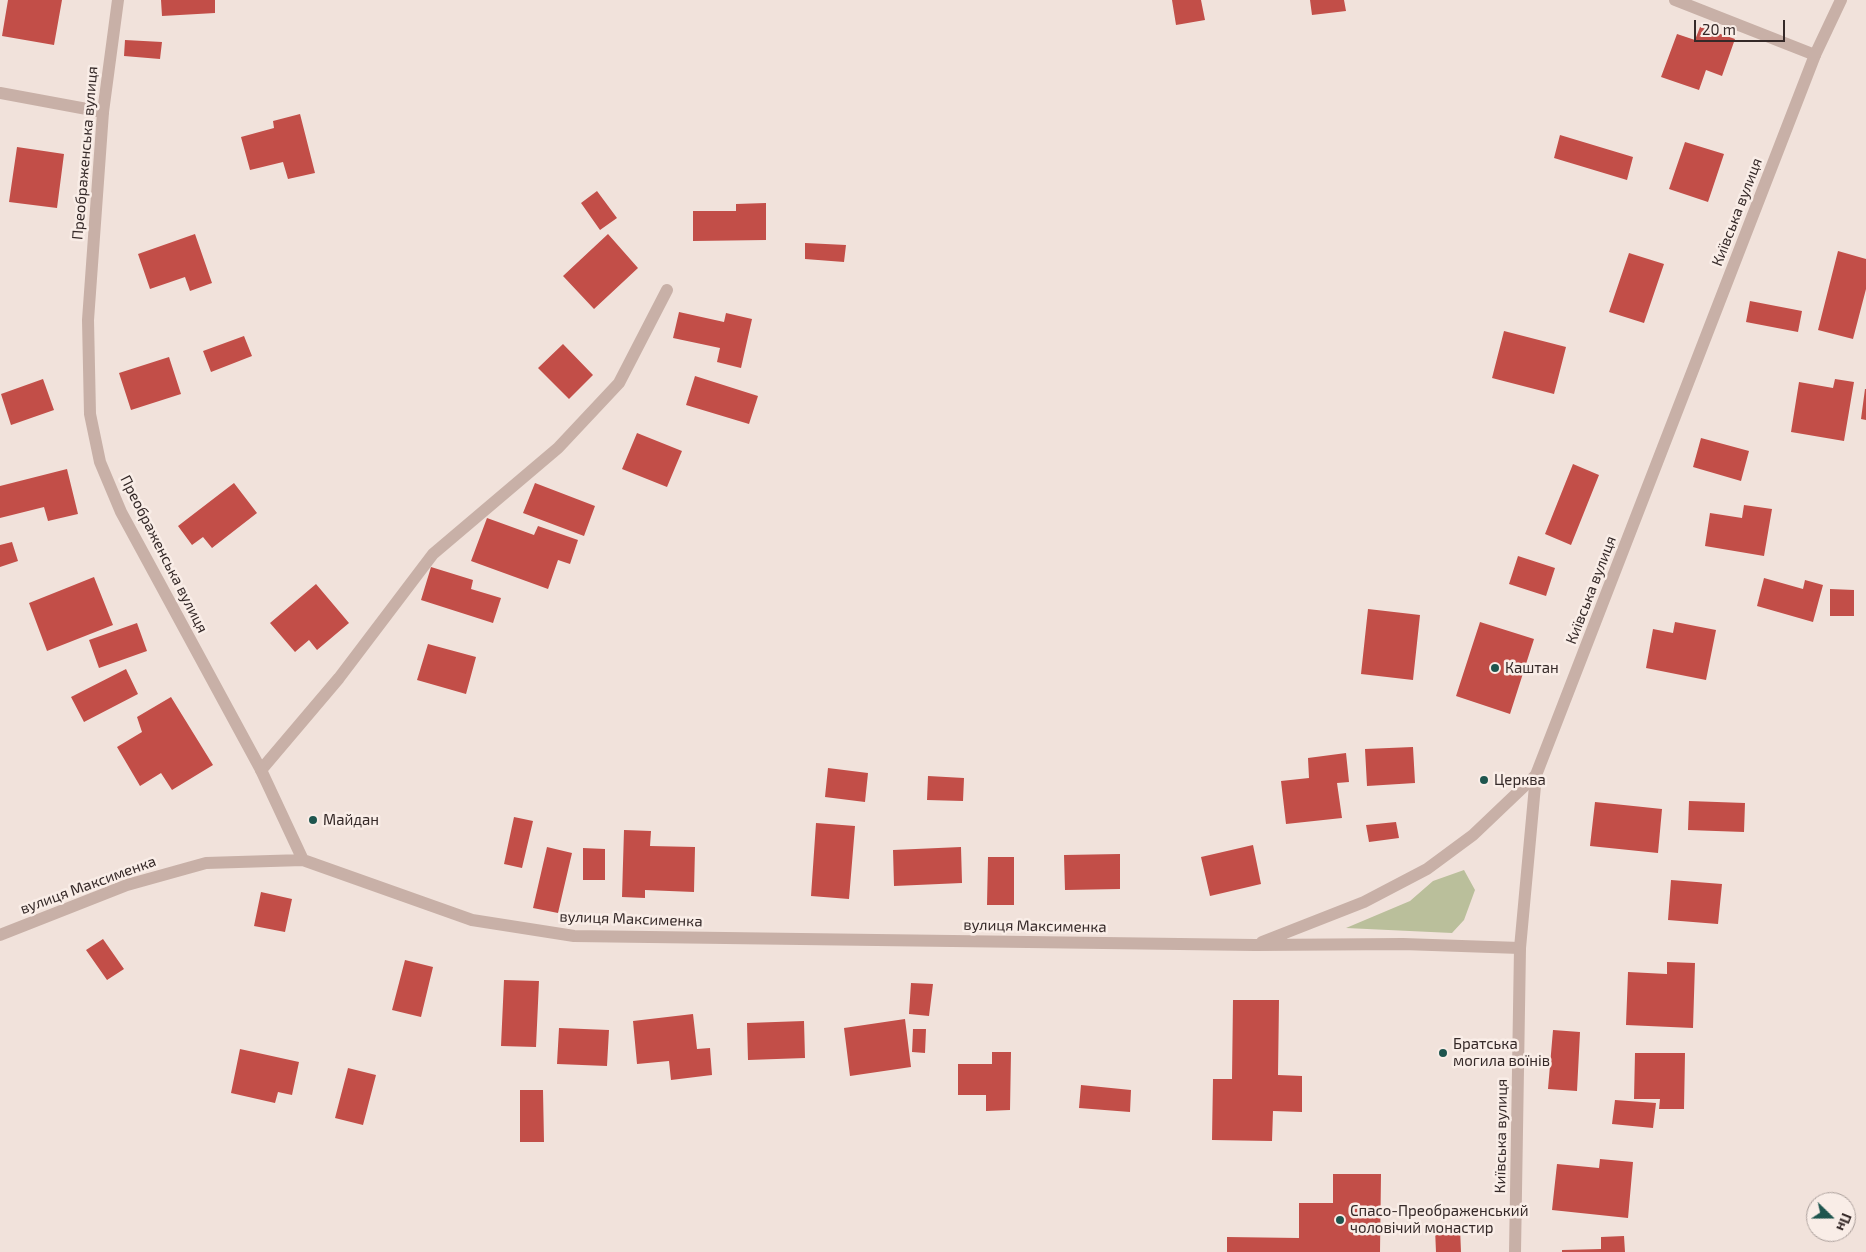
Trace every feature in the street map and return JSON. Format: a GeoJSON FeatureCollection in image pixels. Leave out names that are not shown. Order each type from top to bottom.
{"type":"FeatureCollection","features":[{"type":"Feature","properties":{"kind":"street","name":"Преображенська вулиця"},"geometry":{"type":"LineString","coordinates":[[118,0],[103,112],[88,320],[90,414],[100,462],[121,512],[261,770],[304,860]]}},
{"type":"Feature","properties":{"kind":"street"},"geometry":{"type":"LineString","coordinates":[[1675,0],[1815,55]]}},
{"type":"Feature","properties":{"kind":"street","name":"Київська вулиця"},"geometry":{"type":"LineString","coordinates":[[1515,1252],[1520,948],[1536,775],[1815,55],[1841,0]]}},
{"type":"Feature","properties":{"kind":"street"},"geometry":{"type":"LineString","coordinates":[[0,93],[103,112]]}},
{"type":"Feature","properties":{"kind":"street"},"geometry":{"type":"LineString","coordinates":[[261,770],[339,678],[433,554],[558,448],[619,383],[667,290]]}},
{"type":"Feature","properties":{"kind":"street"},"geometry":{"type":"LineString","coordinates":[[1255,944],[1364,902],[1427,869],[1473,835],[1536,775]]}},
{"type":"Feature","properties":{"kind":"street","name":"вулиця Максименка"},"geometry":{"type":"LineString","coordinates":[[0,935],[127,885],[206,863],[304,860],[472,920],[574,936],[1403,944],[1520,948]]}},
{"type":"Feature","properties":{"kind":"green space"},"geometry":{"type":"Polygon","coordinates":[[[1464,870],[1475,890],[1464,920],[1452,933],[1346,928],[1410,901],[1433,881],[1464,870]]]}},
{"type":"Feature","properties":{"kind":"building"},"geometry":{"type":"Polygon","coordinates":[[[8,0],[62,0],[54,45],[2,36],[8,0]]]}},
{"type":"Feature","properties":{"kind":"building"},"geometry":{"type":"Polygon","coordinates":[[[161,0],[215,0],[215,13],[162,16],[161,0]]]}},
{"type":"Feature","properties":{"kind":"building"},"geometry":{"type":"Polygon","coordinates":[[[1172,0],[1201,0],[1205,20],[1176,25],[1172,0]]]}},
{"type":"Feature","properties":{"kind":"building"},"geometry":{"type":"Polygon","coordinates":[[[1310,0],[1344,0],[1346,11],[1312,15],[1310,0]]]}},
{"type":"Feature","properties":{"kind":"building"},"geometry":{"type":"Polygon","coordinates":[[[1700,27],[1735,39],[1722,76],[1706,70],[1699,90],[1661,77],[1677,34],[1695,40],[1700,27]]]}},
{"type":"Feature","properties":{"kind":"building"},"geometry":{"type":"Polygon","coordinates":[[[125,40],[162,42],[160,59],[124,56],[125,40]]]}},
{"type":"Feature","properties":{"kind":"building"},"geometry":{"type":"Polygon","coordinates":[[[300,114],[315,173],[288,179],[283,162],[250,170],[241,137],[274,128],[273,121],[300,114]]]}},
{"type":"Feature","properties":{"kind":"building"},"geometry":{"type":"Polygon","coordinates":[[[1560,135],[1633,157],[1627,180],[1554,158],[1560,135]]]}},
{"type":"Feature","properties":{"kind":"building"},"geometry":{"type":"Polygon","coordinates":[[[1685,142],[1724,154],[1708,202],[1669,189],[1685,142]]]}},
{"type":"Feature","properties":{"kind":"building"},"geometry":{"type":"Polygon","coordinates":[[[17,147],[64,154],[57,208],[9,202],[17,147]]]}},
{"type":"Feature","properties":{"kind":"building"},"geometry":{"type":"Polygon","coordinates":[[[597,191],[617,218],[600,230],[581,203],[597,191]]]}},
{"type":"Feature","properties":{"kind":"building"},"geometry":{"type":"Polygon","coordinates":[[[766,203],[766,240],[693,241],[693,211],[736,211],[736,204],[766,203]]]}},
{"type":"Feature","properties":{"kind":"building"},"geometry":{"type":"Polygon","coordinates":[[[195,234],[212,283],[190,291],[185,277],[150,289],[138,254],[195,234]]]}},
{"type":"Feature","properties":{"kind":"building"},"geometry":{"type":"Polygon","coordinates":[[[608,234],[638,268],[594,309],[563,276],[608,234]]]}},
{"type":"Feature","properties":{"kind":"building"},"geometry":{"type":"Polygon","coordinates":[[[805,243],[846,245],[844,262],[805,259],[805,243]]]}},
{"type":"Feature","properties":{"kind":"building"},"geometry":{"type":"Polygon","coordinates":[[[1838,251],[1866,259],[1866,289],[1853,339],[1818,330],[1838,251]]]}},
{"type":"Feature","properties":{"kind":"building"},"geometry":{"type":"Polygon","coordinates":[[[1629,253],[1664,264],[1644,323],[1609,312],[1629,253]]]}},
{"type":"Feature","properties":{"kind":"building"},"geometry":{"type":"Polygon","coordinates":[[[1750,301],[1802,311],[1798,332],[1746,322],[1750,301]]]}},
{"type":"Feature","properties":{"kind":"building"},"geometry":{"type":"Polygon","coordinates":[[[679,312],[724,322],[726,313],[752,319],[741,368],[717,362],[720,348],[673,338],[679,312]]]}},
{"type":"Feature","properties":{"kind":"building"},"geometry":{"type":"Polygon","coordinates":[[[1504,331],[1566,347],[1554,394],[1492,378],[1504,331]]]}},
{"type":"Feature","properties":{"kind":"building"},"geometry":{"type":"Polygon","coordinates":[[[244,336],[252,356],[211,372],[203,351],[244,336]]]}},
{"type":"Feature","properties":{"kind":"building"},"geometry":{"type":"Polygon","coordinates":[[[563,344],[593,375],[569,399],[538,368],[563,344]]]}},
{"type":"Feature","properties":{"kind":"building"},"geometry":{"type":"Polygon","coordinates":[[[169,357],[181,394],[131,410],[119,373],[169,357]]]}},
{"type":"Feature","properties":{"kind":"building"},"geometry":{"type":"Polygon","coordinates":[[[695,376],[758,396],[749,424],[686,405],[695,376]]]}},
{"type":"Feature","properties":{"kind":"building"},"geometry":{"type":"Polygon","coordinates":[[[43,379],[54,410],[11,425],[1,394],[43,379]]]}},
{"type":"Feature","properties":{"kind":"building"},"geometry":{"type":"Polygon","coordinates":[[[1835,379],[1854,382],[1844,441],[1791,432],[1799,382],[1833,388],[1835,379]]]}},
{"type":"Feature","properties":{"kind":"building"},"geometry":{"type":"Polygon","coordinates":[[[1866,389],[1866,420],[1861,419],[1866,389]]]}},
{"type":"Feature","properties":{"kind":"building"},"geometry":{"type":"Polygon","coordinates":[[[637,433],[682,451],[667,487],[622,469],[637,433]]]}},
{"type":"Feature","properties":{"kind":"building"},"geometry":{"type":"Polygon","coordinates":[[[1701,438],[1749,451],[1741,481],[1693,467],[1701,438]]]}},
{"type":"Feature","properties":{"kind":"building"},"geometry":{"type":"Polygon","coordinates":[[[1573,464],[1599,475],[1571,545],[1545,534],[1573,464]]]}},
{"type":"Feature","properties":{"kind":"building"},"geometry":{"type":"Polygon","coordinates":[[[67,469],[78,514],[48,521],[44,507],[0,518],[0,486],[67,469]]]}},
{"type":"Feature","properties":{"kind":"building"},"geometry":{"type":"Polygon","coordinates":[[[234,483],[257,513],[212,548],[203,537],[192,545],[178,526],[234,483]]]}},
{"type":"Feature","properties":{"kind":"building"},"geometry":{"type":"Polygon","coordinates":[[[535,483],[595,506],[584,536],[523,513],[535,483]]]}},
{"type":"Feature","properties":{"kind":"building"},"geometry":{"type":"Polygon","coordinates":[[[1744,505],[1772,509],[1764,556],[1705,546],[1710,513],[1742,518],[1744,505]]]}},
{"type":"Feature","properties":{"kind":"building"},"geometry":{"type":"Polygon","coordinates":[[[487,518],[534,535],[538,526],[578,540],[570,564],[558,560],[548,589],[471,561],[487,518]]]}},
{"type":"Feature","properties":{"kind":"building"},"geometry":{"type":"Polygon","coordinates":[[[12,542],[18,561],[0,567],[0,545],[12,542]]]}},
{"type":"Feature","properties":{"kind":"building"},"geometry":{"type":"Polygon","coordinates":[[[1518,556],[1555,568],[1546,596],[1509,584],[1518,556]]]}},
{"type":"Feature","properties":{"kind":"building"},"geometry":{"type":"Polygon","coordinates":[[[431,567],[473,580],[471,589],[501,598],[493,623],[421,600],[431,567]]]}},
{"type":"Feature","properties":{"kind":"building"},"geometry":{"type":"Polygon","coordinates":[[[94,577],[113,625],[47,651],[29,603],[94,577]]]}},
{"type":"Feature","properties":{"kind":"building"},"geometry":{"type":"Polygon","coordinates":[[[1764,578],[1803,589],[1805,580],[1823,585],[1813,622],[1757,606],[1764,578]]]}},
{"type":"Feature","properties":{"kind":"building"},"geometry":{"type":"Polygon","coordinates":[[[316,584],[349,623],[317,650],[309,640],[295,652],[270,623],[316,584]]]}},
{"type":"Feature","properties":{"kind":"building"},"geometry":{"type":"Polygon","coordinates":[[[1830,589],[1854,590],[1854,616],[1830,616],[1830,589]]]}},
{"type":"Feature","properties":{"kind":"building"},"geometry":{"type":"Polygon","coordinates":[[[1368,609],[1420,615],[1413,680],[1361,674],[1368,609]]]}},
{"type":"Feature","properties":{"kind":"building","name":"Каштан"},"geometry":{"type":"Polygon","coordinates":[[[1480,622],[1534,639],[1510,714],[1456,696],[1480,622]]]}},
{"type":"Feature","properties":{"kind":"building"},"geometry":{"type":"Polygon","coordinates":[[[1675,622],[1716,630],[1706,680],[1646,668],[1653,629],[1673,633],[1675,622]]]}},
{"type":"Feature","properties":{"kind":"building"},"geometry":{"type":"Polygon","coordinates":[[[137,623],[147,651],[99,668],[89,640],[137,623]]]}},
{"type":"Feature","properties":{"kind":"building"},"geometry":{"type":"Polygon","coordinates":[[[428,644],[476,657],[466,694],[417,680],[428,644]]]}},
{"type":"Feature","properties":{"kind":"building"},"geometry":{"type":"Polygon","coordinates":[[[126,669],[138,694],[84,722],[71,697],[126,669]]]}},
{"type":"Feature","properties":{"kind":"building"},"geometry":{"type":"Polygon","coordinates":[[[171,697],[213,765],[172,790],[161,773],[140,786],[117,747],[142,732],[137,717],[171,697]]]}},
{"type":"Feature","properties":{"kind":"building"},"geometry":{"type":"Polygon","coordinates":[[[1413,747],[1415,783],[1367,786],[1365,749],[1413,747]]]}},
{"type":"Feature","properties":{"kind":"building"},"geometry":{"type":"Polygon","coordinates":[[[1346,753],[1349,782],[1337,783],[1342,818],[1286,824],[1281,781],[1309,778],[1308,758],[1346,753]]]}},
{"type":"Feature","properties":{"kind":"building"},"geometry":{"type":"Polygon","coordinates":[[[828,768],[868,773],[865,802],[825,797],[828,768]]]}},
{"type":"Feature","properties":{"kind":"building"},"geometry":{"type":"Polygon","coordinates":[[[928,776],[964,778],[963,801],[927,800],[928,776]]]}},
{"type":"Feature","properties":{"kind":"building"},"geometry":{"type":"Polygon","coordinates":[[[1689,801],[1745,803],[1744,832],[1688,830],[1689,801]]]}},
{"type":"Feature","properties":{"kind":"building"},"geometry":{"type":"Polygon","coordinates":[[[1595,802],[1662,809],[1658,853],[1590,846],[1595,802]]]}},
{"type":"Feature","properties":{"kind":"building"},"geometry":{"type":"Polygon","coordinates":[[[514,817],[533,821],[522,868],[504,864],[514,817]]]}},
{"type":"Feature","properties":{"kind":"building"},"geometry":{"type":"Polygon","coordinates":[[[1396,822],[1399,838],[1369,842],[1366,825],[1396,822]]]}},
{"type":"Feature","properties":{"kind":"building"},"geometry":{"type":"Polygon","coordinates":[[[816,823],[855,826],[849,899],[811,896],[816,823]]]}},
{"type":"Feature","properties":{"kind":"building"},"geometry":{"type":"Polygon","coordinates":[[[624,830],[651,831],[650,846],[695,847],[694,892],[645,890],[645,898],[622,897],[624,830]]]}},
{"type":"Feature","properties":{"kind":"building"},"geometry":{"type":"Polygon","coordinates":[[[1253,845],[1261,884],[1210,896],[1201,857],[1253,845]]]}},
{"type":"Feature","properties":{"kind":"building"},"geometry":{"type":"Polygon","coordinates":[[[547,847],[572,853],[558,913],[533,908],[547,847]]]}},
{"type":"Feature","properties":{"kind":"building"},"geometry":{"type":"Polygon","coordinates":[[[961,847],[962,883],[894,886],[893,850],[961,847]]]}},
{"type":"Feature","properties":{"kind":"building"},"geometry":{"type":"Polygon","coordinates":[[[583,848],[605,849],[605,880],[583,880],[583,848]]]}},
{"type":"Feature","properties":{"kind":"building"},"geometry":{"type":"Polygon","coordinates":[[[1120,854],[1120,889],[1065,890],[1064,855],[1120,854]]]}},
{"type":"Feature","properties":{"kind":"building"},"geometry":{"type":"Polygon","coordinates":[[[988,857],[1014,857],[1014,905],[987,905],[988,857]]]}},
{"type":"Feature","properties":{"kind":"building"},"geometry":{"type":"Polygon","coordinates":[[[1671,880],[1722,884],[1718,924],[1668,920],[1671,880]]]}},
{"type":"Feature","properties":{"kind":"building"},"geometry":{"type":"Polygon","coordinates":[[[261,892],[292,899],[285,932],[254,926],[261,892]]]}},
{"type":"Feature","properties":{"kind":"building"},"geometry":{"type":"Polygon","coordinates":[[[103,939],[124,969],[107,980],[86,950],[103,939]]]}},
{"type":"Feature","properties":{"kind":"building"},"geometry":{"type":"Polygon","coordinates":[[[405,960],[433,967],[421,1017],[392,1010],[405,960]]]}},
{"type":"Feature","properties":{"kind":"building"},"geometry":{"type":"Polygon","coordinates":[[[1667,962],[1695,963],[1693,1028],[1626,1025],[1628,972],[1667,974],[1667,962]]]}},
{"type":"Feature","properties":{"kind":"building"},"geometry":{"type":"Polygon","coordinates":[[[504,980],[539,981],[536,1047],[501,1046],[504,980]]]}},
{"type":"Feature","properties":{"kind":"building"},"geometry":{"type":"Polygon","coordinates":[[[911,983],[933,984],[929,1016],[909,1014],[911,983]]]}},
{"type":"Feature","properties":{"kind":"building"},"geometry":{"type":"Polygon","coordinates":[[[1233,1000],[1279,1000],[1278,1075],[1302,1076],[1302,1112],[1273,1111],[1272,1141],[1212,1140],[1213,1079],[1232,1079],[1233,1000]]]}},
{"type":"Feature","properties":{"kind":"building"},"geometry":{"type":"Polygon","coordinates":[[[693,1014],[697,1049],[710,1048],[712,1075],[671,1080],[669,1061],[637,1064],[633,1021],[693,1014]]]}},
{"type":"Feature","properties":{"kind":"building"},"geometry":{"type":"Polygon","coordinates":[[[905,1019],[911,1067],[850,1076],[844,1028],[905,1019]]]}},
{"type":"Feature","properties":{"kind":"building"},"geometry":{"type":"Polygon","coordinates":[[[804,1021],[805,1058],[748,1060],[747,1023],[804,1021]]]}},
{"type":"Feature","properties":{"kind":"building"},"geometry":{"type":"Polygon","coordinates":[[[559,1028],[609,1030],[607,1066],[557,1064],[559,1028]]]}},
{"type":"Feature","properties":{"kind":"building"},"geometry":{"type":"Polygon","coordinates":[[[913,1029],[926,1029],[925,1053],[912,1052],[913,1029]]]}},
{"type":"Feature","properties":{"kind":"building"},"geometry":{"type":"Polygon","coordinates":[[[1553,1030],[1580,1032],[1577,1091],[1548,1089],[1553,1030]]]}},
{"type":"Feature","properties":{"kind":"building"},"geometry":{"type":"Polygon","coordinates":[[[240,1049],[299,1062],[292,1095],[278,1092],[275,1103],[231,1093],[240,1049]]]}},
{"type":"Feature","properties":{"kind":"building"},"geometry":{"type":"Polygon","coordinates":[[[992,1052],[1011,1052],[1010,1110],[986,1111],[986,1095],[958,1095],[958,1064],[992,1064],[992,1052]]]}},
{"type":"Feature","properties":{"kind":"building"},"geometry":{"type":"Polygon","coordinates":[[[1635,1053],[1685,1053],[1684,1109],[1659,1109],[1660,1099],[1634,1099],[1635,1053]]]}},
{"type":"Feature","properties":{"kind":"building"},"geometry":{"type":"Polygon","coordinates":[[[348,1068],[376,1075],[363,1125],[335,1118],[348,1068]]]}},
{"type":"Feature","properties":{"kind":"building"},"geometry":{"type":"Polygon","coordinates":[[[1081,1085],[1131,1090],[1130,1112],[1079,1108],[1081,1085]]]}},
{"type":"Feature","properties":{"kind":"building"},"geometry":{"type":"Polygon","coordinates":[[[520,1090],[543,1090],[544,1142],[520,1142],[520,1090]]]}},
{"type":"Feature","properties":{"kind":"building"},"geometry":{"type":"Polygon","coordinates":[[[1615,1100],[1656,1103],[1653,1128],[1612,1124],[1615,1100]]]}},
{"type":"Feature","properties":{"kind":"building"},"geometry":{"type":"Polygon","coordinates":[[[1600,1159],[1633,1162],[1628,1218],[1552,1210],[1557,1164],[1599,1168],[1600,1159]]]}},
{"type":"Feature","properties":{"kind":"building","name":"Спасо-Преображенський чоловічий монастир"},"geometry":{"type":"Polygon","coordinates":[[[1333,1174],[1381,1174],[1380,1252],[1227,1252],[1227,1237],[1299,1238],[1299,1203],[1333,1203],[1333,1174]]]}},
{"type":"Feature","properties":{"kind":"building"},"geometry":{"type":"Polygon","coordinates":[[[1460,1228],[1461,1252],[1436,1252],[1435,1229],[1460,1228]]]}},
{"type":"Feature","properties":{"kind":"building"},"geometry":{"type":"Polygon","coordinates":[[[1624,1236],[1625,1252],[1562,1252],[1562,1250],[1601,1249],[1601,1237],[1624,1236]]]}},
{"type":"Feature","properties":{"kind":"place","name":"Каштан"},"geometry":{"type":"Point","coordinates":[1495,668]}},
{"type":"Feature","properties":{"kind":"place","name":"Церква"},"geometry":{"type":"Point","coordinates":[1484,780]}},
{"type":"Feature","properties":{"kind":"place","name":"Майдан"},"geometry":{"type":"Point","coordinates":[313,820]}},
{"type":"Feature","properties":{"kind":"place","name":"Братська могила воїнів"},"geometry":{"type":"Point","coordinates":[1443,1053]}},
{"type":"Feature","properties":{"kind":"place","name":"Спасо-Преображенський чоловічий монастир"},"geometry":{"type":"Point","coordinates":[1340,1220]}}]}
